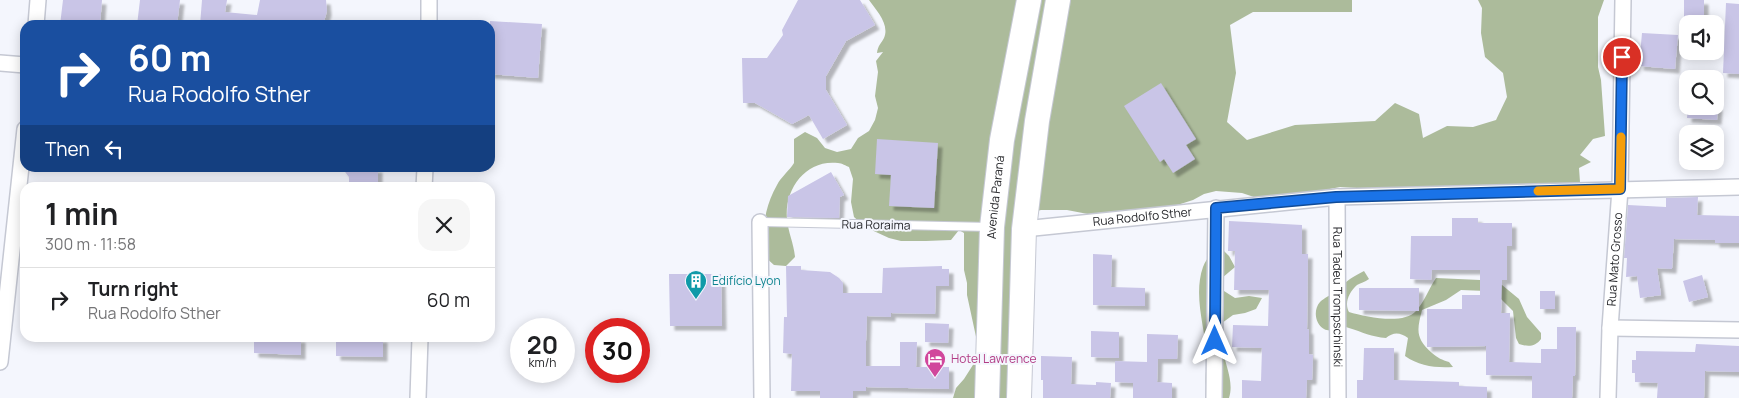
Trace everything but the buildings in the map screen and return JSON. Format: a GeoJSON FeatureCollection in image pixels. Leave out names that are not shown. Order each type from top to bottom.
{"type":"FeatureCollection","features":[{"type":"Feature","properties":{"kind":"main road","name":"Avenida Paraná"},"geometry":{"type":"LineString","coordinates":[[986,398],[992,227],[1002,140],[1029,0]]}},
{"type":"Feature","properties":{"kind":"main road"},"geometry":{"type":"LineString","coordinates":[[1018,398],[1024,229],[1037,121],[1058,0]]}},
{"type":"Feature","properties":{"kind":"street"},"geometry":{"type":"LineString","coordinates":[[36,20],[38,0]]}},
{"type":"Feature","properties":{"kind":"street"},"geometry":{"type":"LineString","coordinates":[[429,0],[429,20]]}},
{"type":"Feature","properties":{"kind":"street","name":"Rua Mato Grosso"},"geometry":{"type":"LineString","coordinates":[[1608,398],[1610,328],[1620,189],[1623,0]]}},
{"type":"Feature","properties":{"kind":"street"},"geometry":{"type":"LineString","coordinates":[[0,63],[20,65]]}},
{"type":"Feature","properties":{"kind":"street"},"geometry":{"type":"LineString","coordinates":[[0,362],[20,172]]}},
{"type":"Feature","properties":{"kind":"street","name":"Rua Rodolfo Sther"},"geometry":{"type":"LineString","coordinates":[[1024,229],[1336,197],[1739,187]]}},
{"type":"Feature","properties":{"kind":"street","name":"Rua Tadeu Trompschinski"},"geometry":{"type":"LineString","coordinates":[[1336,197],[1338,398]]}},
{"type":"Feature","properties":{"kind":"street"},"geometry":{"type":"LineString","coordinates":[[1214,398],[1216,208]]}},
{"type":"Feature","properties":{"kind":"street"},"geometry":{"type":"LineString","coordinates":[[760,222],[762,398]]}},
{"type":"Feature","properties":{"kind":"street"},"geometry":{"type":"LineString","coordinates":[[1610,328],[1739,330]]}},
{"type":"Feature","properties":{"kind":"street"},"geometry":{"type":"LineString","coordinates":[[418,398],[420,342]]}},
{"type":"Feature","properties":{"kind":"lane","name":"Rua Roraima"},"geometry":{"type":"LineString","coordinates":[[760,222],[992,227]]}},
{"type":"Feature","properties":{"kind":"green space"},"geometry":{"type":"Polygon","coordinates":[[[869,0],[1352,0],[1352,12],[1253,12],[1230,25],[1236,73],[1227,122],[1247,140],[1295,125],[1375,121],[1395,103],[1419,114],[1423,138],[1447,126],[1473,127],[1496,120],[1507,97],[1503,73],[1485,57],[1481,33],[1482,8],[1478,0],[1604,0],[1598,17],[1598,67],[1601,80],[1605,136],[1593,139],[1580,155],[1591,162],[1579,168],[1580,182],[1561,186],[1418,187],[1391,190],[1340,187],[1299,195],[1257,198],[1242,193],[1216,191],[1168,208],[1093,215],[1067,210],[1041,210],[1026,214],[1026,375],[1032,390],[1029,398],[953,398],[956,388],[978,357],[978,346],[967,295],[964,270],[964,233],[959,230],[951,240],[901,241],[889,238],[865,227],[854,217],[851,202],[853,179],[849,167],[839,163],[826,163],[807,171],[799,178],[789,197],[787,219],[795,257],[786,266],[774,265],[764,256],[763,237],[769,202],[777,185],[794,163],[794,139],[805,132],[817,138],[825,148],[837,152],[851,149],[858,138],[869,131],[875,120],[878,108],[875,96],[878,72],[876,61],[883,52],[877,53],[884,38],[885,28],[884,22],[869,0]]]}},
{"type":"Feature","properties":{"kind":"green space"},"geometry":{"type":"Polygon","coordinates":[[[1220,247],[1229,256],[1235,267],[1222,278],[1224,291],[1235,298],[1249,296],[1262,298],[1256,309],[1233,315],[1222,323],[1222,348],[1231,386],[1229,398],[1211,398],[1206,384],[1207,356],[1200,312],[1199,289],[1204,264],[1220,247]]]}},
{"type":"Feature","properties":{"kind":"green space"},"geometry":{"type":"Polygon","coordinates":[[[1364,271],[1369,279],[1357,285],[1350,294],[1347,301],[1349,312],[1384,319],[1403,318],[1416,311],[1436,278],[1480,280],[1502,285],[1519,299],[1527,317],[1541,333],[1541,339],[1531,346],[1519,344],[1516,338],[1513,311],[1499,297],[1486,291],[1461,290],[1446,300],[1422,310],[1418,328],[1420,338],[1426,348],[1440,359],[1449,362],[1453,367],[1428,366],[1405,356],[1408,338],[1399,334],[1386,338],[1346,327],[1327,330],[1321,327],[1316,317],[1316,309],[1320,302],[1338,290],[1348,280],[1364,271]]]}},
{"type":"Feature","properties":{"kind":"slow traffic"},"geometry":{"type":"LineString","coordinates":[[1538,191],[1620,189],[1621,137]]}},
{"type":"Feature","properties":{"kind":"place","name":"Edifício Lyon"},"geometry":{"type":"Point","coordinates":[696,300]}},
{"type":"Feature","properties":{"kind":"place","name":"Hotel Lawrence"},"geometry":{"type":"Point","coordinates":[935,378]}},
{"type":"Feature","properties":{"kind":"route"},"geometry":{"type":"LineString","coordinates":[[1215,341],[1216,208],[1336,197],[1620,189],[1622,57]]}}]}
